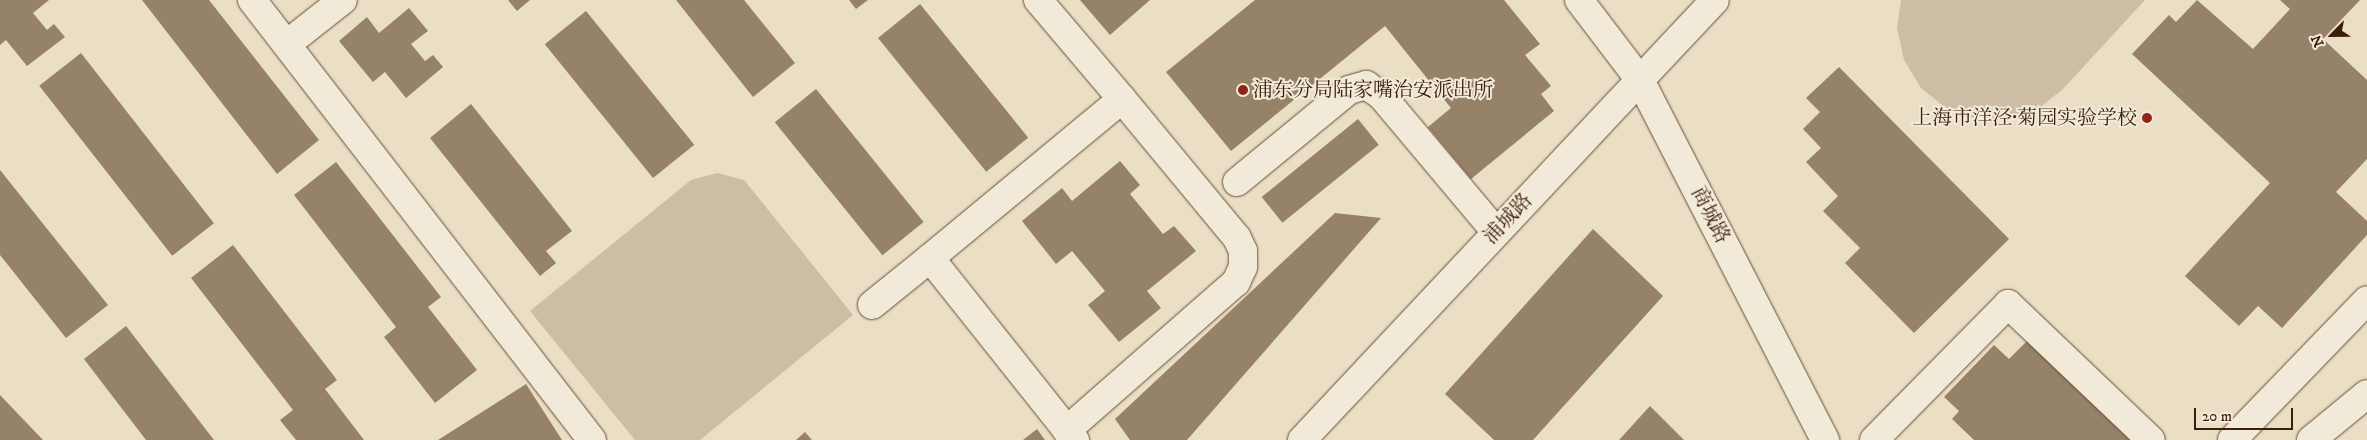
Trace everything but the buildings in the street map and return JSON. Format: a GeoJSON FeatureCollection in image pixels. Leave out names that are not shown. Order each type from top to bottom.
{"type":"FeatureCollection","features":[{"type":"Feature","properties":{"kind":"street"},"geometry":{"type":"LineString","coordinates":[[252,0],[592,440]]}},
{"type":"Feature","properties":{"kind":"street"},"geometry":{"type":"LineString","coordinates":[[287,44],[343,0]]}},
{"type":"Feature","properties":{"kind":"street"},"geometry":{"type":"LineString","coordinates":[[930,258],[1070,435],[1224,294],[1243,267],[1237,238],[1038,0]]}},
{"type":"Feature","properties":{"kind":"street","name":"商城路"},"geometry":{"type":"LineString","coordinates":[[1579,0],[1640,80],[1825,440]]}},
{"type":"Feature","properties":{"kind":"street","name":"浦城路"},"geometry":{"type":"LineString","coordinates":[[1302,440],[1715,0]]}},
{"type":"Feature","properties":{"kind":"street"},"geometry":{"type":"LineString","coordinates":[[1238,182],[1349,90],[1366,85],[1381,95],[1496,232]]}},
{"type":"Feature","properties":{"kind":"street"},"geometry":{"type":"LineString","coordinates":[[872,305],[1122,99]]}},
{"type":"Feature","properties":{"kind":"street"},"geometry":{"type":"LineString","coordinates":[[2232,440],[2367,300]]}},
{"type":"Feature","properties":{"kind":"street"},"geometry":{"type":"LineString","coordinates":[[1874,440],[2008,304],[2151,440]]}},
{"type":"Feature","properties":{"kind":"street"},"geometry":{"type":"LineString","coordinates":[[2311,440],[2367,394]]}},
{"type":"Feature","properties":{"kind":"shaded area"},"geometry":{"type":"Polygon","coordinates":[[[1901,0],[2145,0],[2063,89],[2038,109],[2008,119],[1976,119],[1946,108],[1921,88],[1904,60],[1897,28],[1901,0]]]}},
{"type":"Feature","properties":{"kind":"shaded area"},"geometry":{"type":"Polygon","coordinates":[[[717,173],[744,180],[853,315],[700,440],[635,440],[530,311],[691,180],[717,173]]]}},
{"type":"Feature","properties":{"kind":"place","name":"浦东分局陆家嘴治安派出所"},"geometry":{"type":"Point","coordinates":[1243,90]}},
{"type":"Feature","properties":{"kind":"place","name":"上海市洋泾·菊园实验学校"},"geometry":{"type":"Point","coordinates":[2147,118]}}]}
